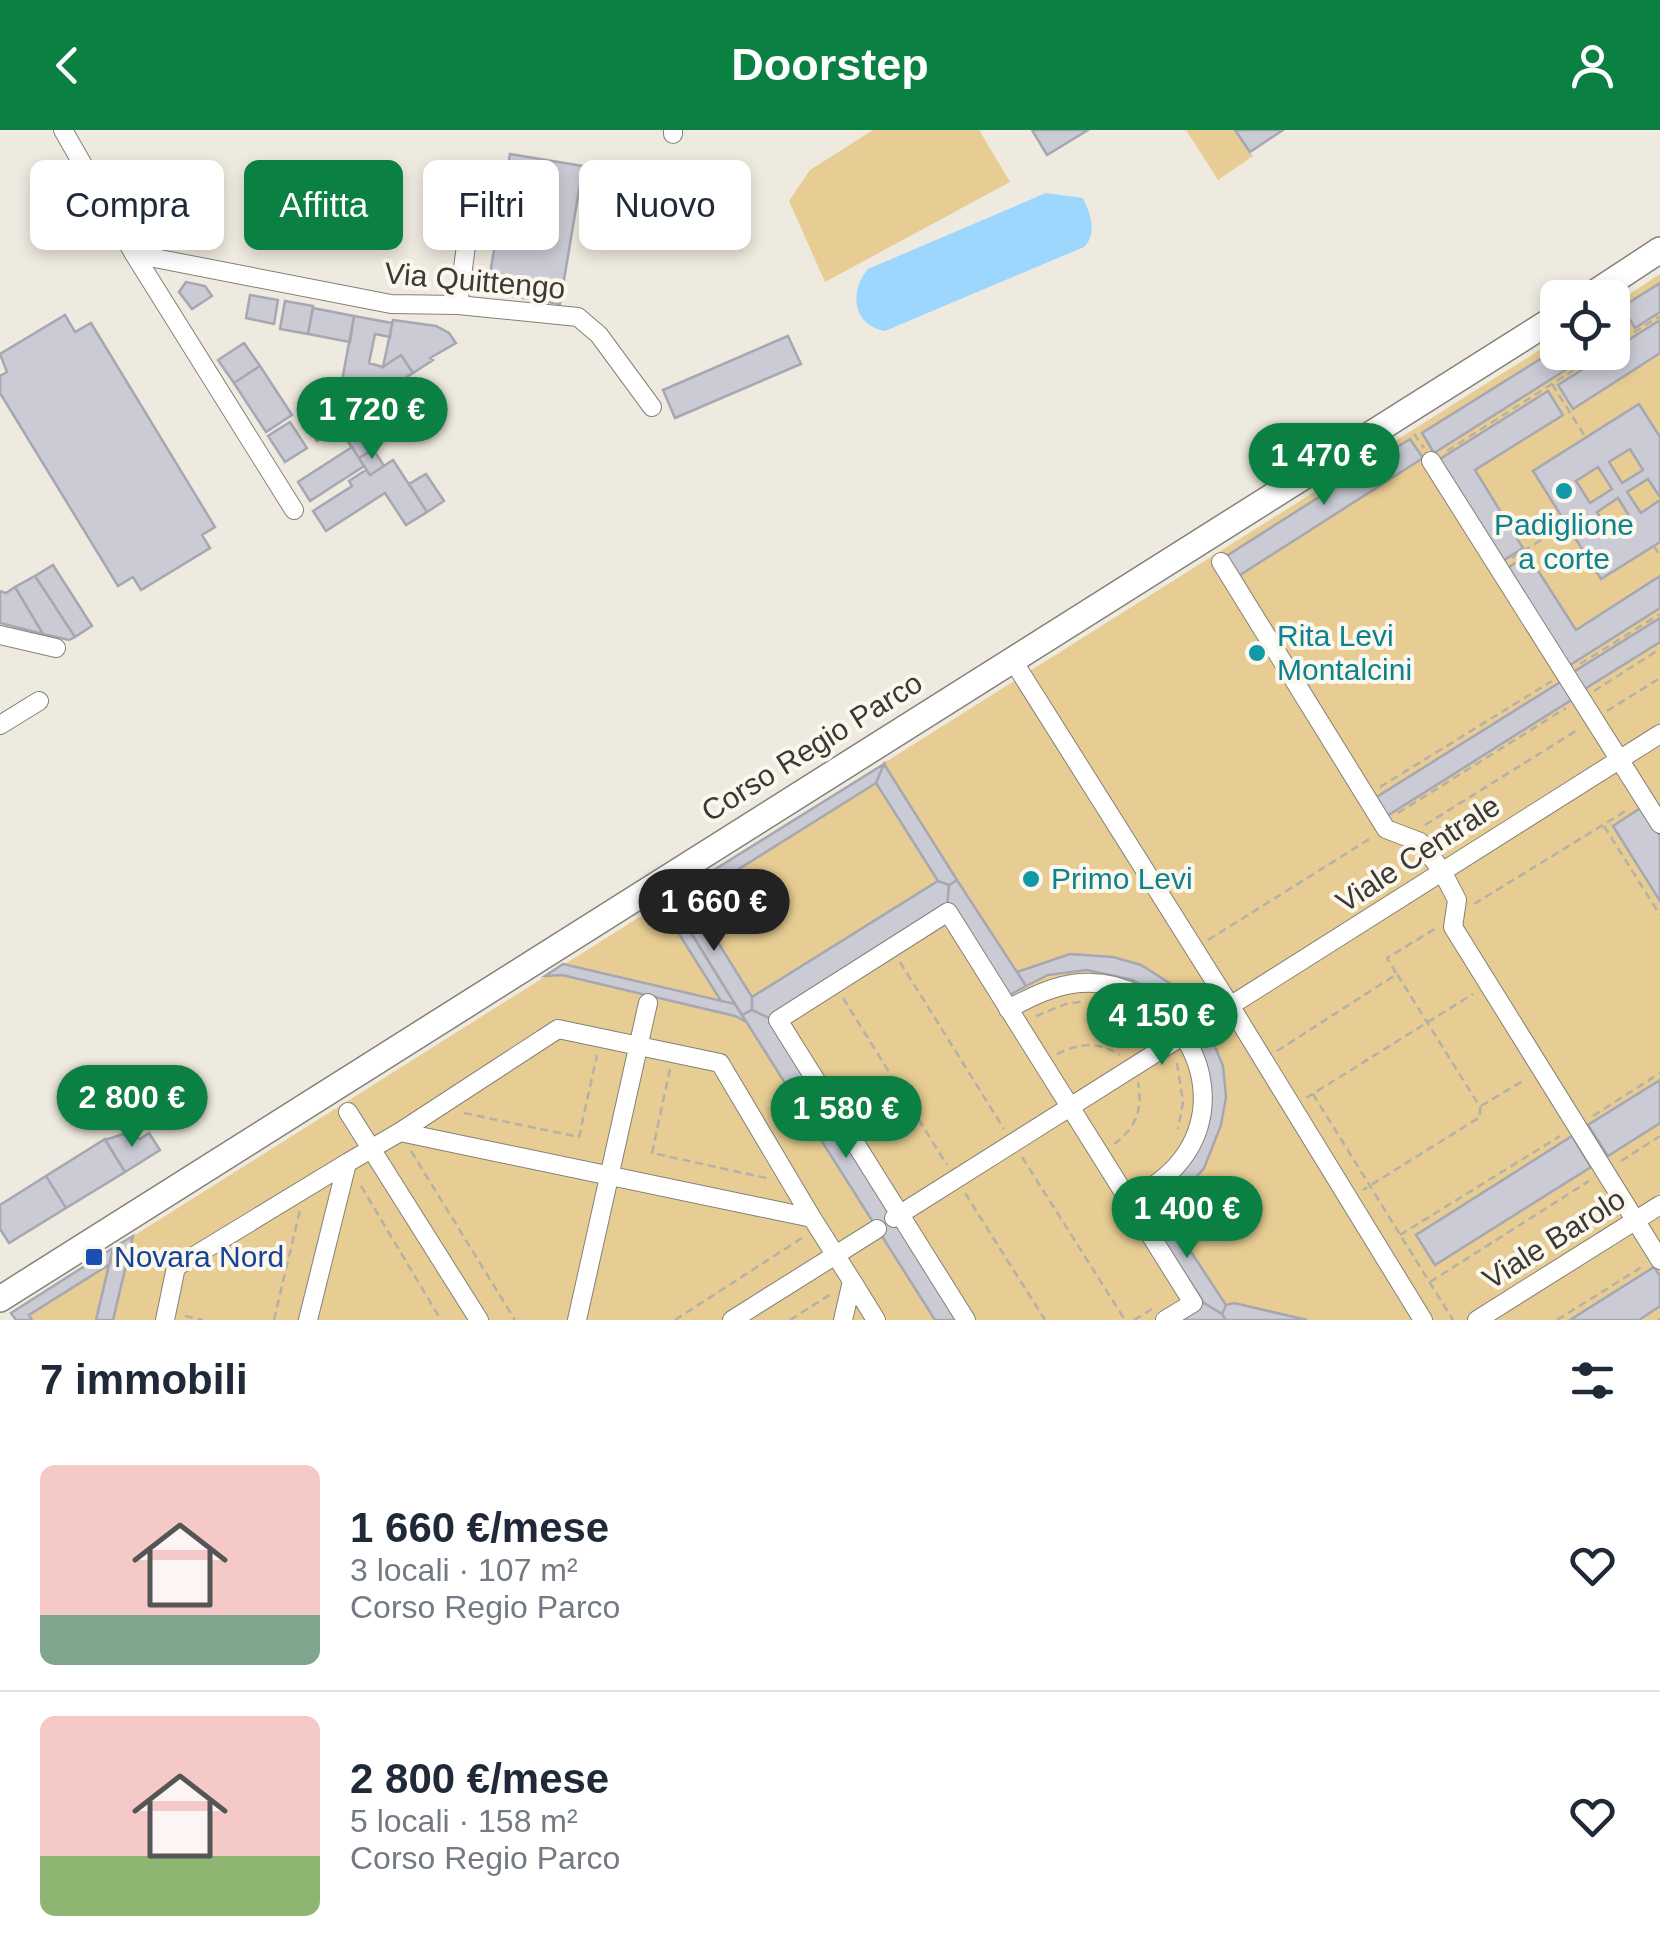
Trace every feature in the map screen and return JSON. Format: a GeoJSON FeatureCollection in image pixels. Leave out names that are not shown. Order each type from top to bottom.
{"type":"FeatureCollection","features":[{"type":"Feature","properties":{"kind":"street"},"geometry":{"type":"LineString","coordinates":[[63,130],[134,254],[294,510]]}},
{"type":"Feature","properties":{"kind":"street"},"geometry":{"type":"LineString","coordinates":[[458,305],[465,250]]}},
{"type":"Feature","properties":{"kind":"street"},"geometry":{"type":"LineString","coordinates":[[1614,280],[1660,250]]}},
{"type":"Feature","properties":{"kind":"street","name":"Via Quittengo"},"geometry":{"type":"LineString","coordinates":[[134,254],[391,304],[458,305],[578,317],[599,334],[652,406]]}},
{"type":"Feature","properties":{"kind":"street","name":"Corso Regio Parco"},"geometry":{"type":"LineString","coordinates":[[0,1298],[1540,328]]}},
{"type":"Feature","properties":{"kind":"street"},"geometry":{"type":"LineString","coordinates":[[1432,460],[1660,824]]}},
{"type":"Feature","properties":{"kind":"street"},"geometry":{"type":"LineString","coordinates":[[1221,562],[1384,826],[1420,842],[1442,871],[1457,900],[1452,927],[1659,1258]]}},
{"type":"Feature","properties":{"kind":"street"},"geometry":{"type":"LineString","coordinates":[[0,635],[56,648]]}},
{"type":"Feature","properties":{"kind":"street"},"geometry":{"type":"LineString","coordinates":[[1012,659],[1232,1007],[1422,1320]]}},
{"type":"Feature","properties":{"kind":"street"},"geometry":{"type":"LineString","coordinates":[[0,725],[40,701]]}},
{"type":"Feature","properties":{"kind":"street","name":"Viale Centrale"},"geometry":{"type":"LineString","coordinates":[[897,1217],[1660,734]]}},
{"type":"Feature","properties":{"kind":"street"},"geometry":{"type":"LineString","coordinates":[[966,1320],[897,1217],[778,1020],[948,912],[1193,1303],[1162,1312]]}},
{"type":"Feature","properties":{"kind":"street"},"geometry":{"type":"LineString","coordinates":[[1008,1009],[1046,990],[1081,983],[1112,985],[1138,995],[1194,1029],[1202,1088],[1200,1117],[1189,1149],[1166,1179],[1130,1201]]}},
{"type":"Feature","properties":{"kind":"street"},"geometry":{"type":"LineString","coordinates":[[578,1320],[648,1003]]}},
{"type":"Feature","properties":{"kind":"street"},"geometry":{"type":"LineString","coordinates":[[166,1316],[176,1267],[400,1132],[558,1029],[720,1063],[876,1320]]}},
{"type":"Feature","properties":{"kind":"street"},"geometry":{"type":"LineString","coordinates":[[348,1112],[480,1320]]}},
{"type":"Feature","properties":{"kind":"street"},"geometry":{"type":"LineString","coordinates":[[400,1132],[816,1223]]}},
{"type":"Feature","properties":{"kind":"street"},"geometry":{"type":"LineString","coordinates":[[308,1320],[347,1163]]}},
{"type":"Feature","properties":{"kind":"street","name":"Viale Barolo"},"geometry":{"type":"LineString","coordinates":[[1478,1320],[1660,1205]]}},
{"type":"Feature","properties":{"kind":"street"},"geometry":{"type":"LineString","coordinates":[[732,1320],[876,1229]]}},
{"type":"Feature","properties":{"kind":"street"},"geometry":{"type":"LineString","coordinates":[[843,1320],[852,1281]]}},
{"type":"Feature","properties":{"kind":"path"},"geometry":{"type":"LineString","coordinates":[[1630,335],[1660,316]]}},
{"type":"Feature","properties":{"kind":"path"},"geometry":{"type":"LineString","coordinates":[[1402,416],[1432,460],[1574,370]]}},
{"type":"Feature","properties":{"kind":"path"},"geometry":{"type":"LineString","coordinates":[[1552,384],[1586,438]]}},
{"type":"Feature","properties":{"kind":"path"},"geometry":{"type":"LineString","coordinates":[[1498,567],[1567,524]]}},
{"type":"Feature","properties":{"kind":"path"},"geometry":{"type":"LineString","coordinates":[[1654,546],[1660,556]]}},
{"type":"Feature","properties":{"kind":"path"},"geometry":{"type":"LineString","coordinates":[[1366,796],[1660,614]]}},
{"type":"Feature","properties":{"kind":"path"},"geometry":{"type":"LineString","coordinates":[[1194,949],[1660,649]]}},
{"type":"Feature","properties":{"kind":"path"},"geometry":{"type":"LineString","coordinates":[[1407,837],[1660,678]]}},
{"type":"Feature","properties":{"kind":"path"},"geometry":{"type":"LineString","coordinates":[[1349,1199],[1480,1117],[1480,1107],[1387,958],[1644,799]]}},
{"type":"Feature","properties":{"kind":"path"},"geometry":{"type":"LineString","coordinates":[[1604,825],[1660,915]]}},
{"type":"Feature","properties":{"kind":"path"},"geometry":{"type":"LineString","coordinates":[[1264,1060],[1397,974]]}},
{"type":"Feature","properties":{"kind":"path"},"geometry":{"type":"LineString","coordinates":[[834,984],[1045,1320]]}},
{"type":"Feature","properties":{"kind":"path"},"geometry":{"type":"LineString","coordinates":[[1292,1107],[1488,984]]}},
{"type":"Feature","properties":{"kind":"path"},"geometry":{"type":"LineString","coordinates":[[438,1107],[579,1138],[601,1038]]}},
{"type":"Feature","properties":{"kind":"path"},"geometry":{"type":"LineString","coordinates":[[674,1053],[652,1153],[792,1184]]}},
{"type":"Feature","properties":{"kind":"path"},"geometry":{"type":"LineString","coordinates":[[1480,1107],[1541,1069]]}},
{"type":"Feature","properties":{"kind":"path"},"geometry":{"type":"LineString","coordinates":[[1400,1235],[1660,1073]]}},
{"type":"Feature","properties":{"kind":"path"},"geometry":{"type":"LineString","coordinates":[[1313,1094],[1453,1320]]}},
{"type":"Feature","properties":{"kind":"path"},"geometry":{"type":"LineString","coordinates":[[400,1132],[515,1320]]}},
{"type":"Feature","properties":{"kind":"path"},"geometry":{"type":"LineString","coordinates":[[1430,1282],[1660,1136]]}},
{"type":"Feature","properties":{"kind":"path"},"geometry":{"type":"LineString","coordinates":[[347,1163],[442,1320]]}},
{"type":"Feature","properties":{"kind":"path"},"geometry":{"type":"LineString","coordinates":[[274,1320],[305,1189]]}},
{"type":"Feature","properties":{"kind":"path"},"geometry":{"type":"LineString","coordinates":[[675,1320],[816,1223]]}},
{"type":"Feature","properties":{"kind":"path"},"geometry":{"type":"LineString","coordinates":[[1558,1320],[1659,1258]]}},
{"type":"Feature","properties":{"kind":"path"},"geometry":{"type":"LineString","coordinates":[[790,1320],[852,1281]]}},
{"type":"Feature","properties":{"kind":"path"},"geometry":{"type":"LineString","coordinates":[[1134,1320],[1162,1312]]}},
{"type":"Feature","properties":{"kind":"path"},"geometry":{"type":"LineString","coordinates":[[166,1316],[203,1320]]}},
{"type":"Feature","properties":{"kind":"shaded area"},"geometry":{"type":"Polygon","coordinates":[[[873,130],[979,130],[1010,182],[825,282],[789,201],[810,170],[873,130]]]}},
{"type":"Feature","properties":{"kind":"shaded area"},"geometry":{"type":"Polygon","coordinates":[[[1186,130],[1235,130],[1253,156],[1218,180],[1186,130]]]}},
{"type":"Feature","properties":{"kind":"shaded area"},"geometry":{"type":"Polygon","coordinates":[[[1660,274],[1660,1320],[16,1320],[11,1313],[1540,350],[1540,370],[1630,370],[1630,294],[1660,274]]]}},
{"type":"Feature","properties":{"kind":"water"},"geometry":{"type":"Polygon","coordinates":[[[1046,193],[1083,198],[1092,229],[1084,247],[885,331],[874,328],[860,315],[856,297],[868,269],[1046,193]]]}},
{"type":"Feature","properties":{"kind":"building"},"geometry":{"type":"Polygon","coordinates":[[[1032,130],[1088,130],[1047,155],[1032,130]]]}},
{"type":"Feature","properties":{"kind":"building"},"geometry":{"type":"Polygon","coordinates":[[[1235,130],[1283,130],[1250,152],[1235,130]]]}},
{"type":"Feature","properties":{"kind":"building"},"geometry":{"type":"Polygon","coordinates":[[[510,154],[546,160],[509,160],[510,154]]]}},
{"type":"Feature","properties":{"kind":"building"},"geometry":{"type":"Polygon","coordinates":[[[559,162],[579,165],[579,190],[560,304],[487,292],[494,250],[559,250],[559,162]]]}},
{"type":"Feature","properties":{"kind":"building"},"geometry":{"type":"Polygon","coordinates":[[[186,282],[205,286],[212,296],[192,309],[179,292],[186,282]]]}},
{"type":"Feature","properties":{"kind":"building"},"geometry":{"type":"Polygon","coordinates":[[[1660,283],[1660,312],[1635,328],[1630,320],[1630,302],[1660,283]]]}},
{"type":"Feature","properties":{"kind":"building"},"geometry":{"type":"Polygon","coordinates":[[[250,295],[278,300],[274,324],[246,318],[250,295]]]}},
{"type":"Feature","properties":{"kind":"building"},"geometry":{"type":"Polygon","coordinates":[[[285,301],[313,306],[308,334],[280,329],[285,301]]]}},
{"type":"Feature","properties":{"kind":"building"},"geometry":{"type":"Polygon","coordinates":[[[313,308],[354,316],[350,342],[308,334],[313,308]]]}},
{"type":"Feature","properties":{"kind":"building"},"geometry":{"type":"Polygon","coordinates":[[[65,315],[75,332],[91,323],[215,527],[202,535],[210,548],[141,590],[133,577],[118,586],[0,393],[0,376],[7,372],[0,354],[65,315]]]}},
{"type":"Feature","properties":{"kind":"building"},"geometry":{"type":"Polygon","coordinates":[[[354,316],[392,323],[390,337],[375,334],[369,363],[383,367],[401,355],[413,373],[358,408],[341,386],[354,316]]]}},
{"type":"Feature","properties":{"kind":"building"},"geometry":{"type":"Polygon","coordinates":[[[393,320],[436,326],[449,333],[456,343],[413,373],[401,355],[383,367],[393,320]]]}},
{"type":"Feature","properties":{"kind":"building"},"geometry":{"type":"Polygon","coordinates":[[[1660,320],[1660,353],[1573,409],[1558,385],[1582,370],[1630,370],[1630,339],[1660,320]]]}},
{"type":"Feature","properties":{"kind":"building"},"geometry":{"type":"Polygon","coordinates":[[[788,336],[801,364],[675,418],[663,390],[788,336]]]}},
{"type":"Feature","properties":{"kind":"building"},"geometry":{"type":"Polygon","coordinates":[[[244,343],[260,366],[234,383],[218,360],[244,343]]]}},
{"type":"Feature","properties":{"kind":"building"},"geometry":{"type":"Polygon","coordinates":[[[1540,359],[1540,370],[1565,370],[1434,453],[1422,433],[1540,359]]]}},
{"type":"Feature","properties":{"kind":"building"},"geometry":{"type":"Polygon","coordinates":[[[260,366],[292,415],[266,432],[234,383],[260,366]]]}},
{"type":"Feature","properties":{"kind":"building"},"geometry":{"type":"Polygon","coordinates":[[[1548,391],[1563,415],[1475,470],[1523,548],[1501,562],[1437,461],[1548,391]]]}},
{"type":"Feature","properties":{"kind":"building"},"geometry":{"type":"Polygon","coordinates":[[[345,397],[357,417],[317,441],[305,422],[345,397]]]}},
{"type":"Feature","properties":{"kind":"building","name":"Padiglione a corte"},"geometry":{"type":"Polygon","coordinates":[[[1639,404],[1660,437],[1660,497],[1648,479],[1627,492],[1641,513],[1660,500],[1660,542],[1601,579],[1533,471],[1639,404]],[[1630,449],[1609,462],[1622,483],[1643,470],[1630,449]],[[1598,467],[1576,481],[1590,503],[1612,489],[1598,467]],[[1618,498],[1597,512],[1610,533],[1631,519],[1618,498]]]}},
{"type":"Feature","properties":{"kind":"building"},"geometry":{"type":"Polygon","coordinates":[[[361,414],[381,444],[359,458],[339,428],[361,414]]]}},
{"type":"Feature","properties":{"kind":"building"},"geometry":{"type":"Polygon","coordinates":[[[290,422],[307,448],[285,462],[268,436],[290,422]]]}},
{"type":"Feature","properties":{"kind":"building"},"geometry":{"type":"Polygon","coordinates":[[[1410,439],[1423,458],[1237,577],[1225,557],[1410,439]]]}},
{"type":"Feature","properties":{"kind":"building"},"geometry":{"type":"Polygon","coordinates":[[[352,447],[364,466],[310,501],[298,482],[352,447]]]}},
{"type":"Feature","properties":{"kind":"building"},"geometry":{"type":"Polygon","coordinates":[[[373,449],[384,466],[370,475],[359,458],[373,449]]]}},
{"type":"Feature","properties":{"kind":"building"},"geometry":{"type":"Polygon","coordinates":[[[393,460],[427,512],[406,525],[385,493],[326,531],[313,511],[352,486],[349,481],[366,470],[370,475],[393,460]]]}},
{"type":"Feature","properties":{"kind":"building"},"geometry":{"type":"Polygon","coordinates":[[[426,474],[444,501],[427,512],[409,484],[426,474]]]}},
{"type":"Feature","properties":{"kind":"building"},"geometry":{"type":"Polygon","coordinates":[[[1528,555],[1576,630],[1660,576],[1660,608],[1567,667],[1506,569],[1528,555]]]}},
{"type":"Feature","properties":{"kind":"building"},"geometry":{"type":"Polygon","coordinates":[[[53,565],[92,626],[75,637],[35,576],[53,565]]]}},
{"type":"Feature","properties":{"kind":"building"},"geometry":{"type":"Polygon","coordinates":[[[35,576],[75,637],[69,640],[43,634],[15,587],[35,576]]]}},
{"type":"Feature","properties":{"kind":"building"},"geometry":{"type":"Polygon","coordinates":[[[15,587],[43,634],[0,623],[0,591],[6,593],[15,587]]]}},
{"type":"Feature","properties":{"kind":"building"},"geometry":{"type":"Polygon","coordinates":[[[1660,618],[1660,642],[1583,690],[1572,673],[1660,618]]]}},
{"type":"Feature","properties":{"kind":"building"},"geometry":{"type":"Polygon","coordinates":[[[1562,681],[1573,699],[1387,816],[1375,798],[1562,681]]]}},
{"type":"Feature","properties":{"kind":"building"},"geometry":{"type":"Polygon","coordinates":[[[884,764],[876,783],[691,899],[669,898],[884,764]]]}},
{"type":"Feature","properties":{"kind":"building"},"geometry":{"type":"Polygon","coordinates":[[[884,764],[957,880],[949,885],[938,881],[876,783],[884,764]]]}},
{"type":"Feature","properties":{"kind":"building"},"geometry":{"type":"Polygon","coordinates":[[[1642,807],[1660,836],[1660,901],[1613,826],[1642,807]]]}},
{"type":"Feature","properties":{"kind":"building"},"geometry":{"type":"Polygon","coordinates":[[[957,880],[1026,986],[1006,997],[947,906],[949,885],[957,880]]]}},
{"type":"Feature","properties":{"kind":"building"},"geometry":{"type":"Polygon","coordinates":[[[938,881],[949,885],[947,906],[771,1019],[752,1010],[752,997],[938,881]]]}},
{"type":"Feature","properties":{"kind":"building"},"geometry":{"type":"Polygon","coordinates":[[[669,898],[691,899],[752,997],[752,1010],[742,1015],[669,898]]]}},
{"type":"Feature","properties":{"kind":"building"},"geometry":{"type":"Polygon","coordinates":[[[684,921],[735,1004],[721,1001],[674,926],[684,921]]]}},
{"type":"Feature","properties":{"kind":"building"},"geometry":{"type":"Polygon","coordinates":[[[1070,954],[1113,957],[1141,965],[1171,984],[1201,1013],[1223,1066],[1226,1097],[1221,1125],[1204,1168],[1181,1195],[1148,1217],[1139,1203],[1205,1120],[1207,1069],[1186,1021],[1162,997],[1133,980],[1087,970],[1048,975],[1026,986],[1017,972],[1070,954]]]}},
{"type":"Feature","properties":{"kind":"building"},"geometry":{"type":"Polygon","coordinates":[[[563,964],[735,1004],[746,1022],[735,1016],[562,975],[545,976],[563,964]]]}},
{"type":"Feature","properties":{"kind":"building"},"geometry":{"type":"Polygon","coordinates":[[[752,1010],[771,1019],[956,1320],[935,1320],[742,1015],[752,1010]]]}},
{"type":"Feature","properties":{"kind":"building"},"geometry":{"type":"Polygon","coordinates":[[[1660,1080],[1660,1123],[1608,1156],[1588,1125],[1660,1080]]]}},
{"type":"Feature","properties":{"kind":"building"},"geometry":{"type":"Polygon","coordinates":[[[149,1133],[160,1150],[125,1172],[105,1140],[123,1134],[140,1139],[149,1133]]]}},
{"type":"Feature","properties":{"kind":"building"},"geometry":{"type":"Polygon","coordinates":[[[1572,1136],[1591,1167],[1435,1265],[1416,1235],[1572,1136]]]}},
{"type":"Feature","properties":{"kind":"building"},"geometry":{"type":"Polygon","coordinates":[[[105,1139],[125,1172],[66,1208],[46,1176],[105,1139]]]}},
{"type":"Feature","properties":{"kind":"building"},"geometry":{"type":"Polygon","coordinates":[[[46,1176],[66,1208],[9,1243],[0,1229],[0,1205],[46,1176]]]}},
{"type":"Feature","properties":{"kind":"building"},"geometry":{"type":"Polygon","coordinates":[[[1162,1208],[1226,1305],[1222,1314],[1204,1303],[1148,1217],[1162,1208]]]}},
{"type":"Feature","properties":{"kind":"building"},"geometry":{"type":"Polygon","coordinates":[[[133,1236],[113,1320],[96,1320],[113,1248],[133,1236]]]}},
{"type":"Feature","properties":{"kind":"building"},"geometry":{"type":"Polygon","coordinates":[[[113,1248],[110,1264],[29,1315],[32,1320],[16,1320],[11,1313],[113,1248]]]}},
{"type":"Feature","properties":{"kind":"building"},"geometry":{"type":"Polygon","coordinates":[[[1654,1267],[1660,1276],[1660,1306],[1639,1320],[1570,1320],[1654,1267]]]}},
{"type":"Feature","properties":{"kind":"building"},"geometry":{"type":"Polygon","coordinates":[[[1204,1303],[1226,1320],[1177,1320],[1204,1303]]]}},
{"type":"Feature","properties":{"kind":"building"},"geometry":{"type":"Polygon","coordinates":[[[1234,1303],[1307,1320],[1226,1320],[1222,1314],[1226,1305],[1234,1303]]]}},
{"type":"Feature","properties":{"kind":"place","name":"Padiglione a corte"},"geometry":{"type":"Point","coordinates":[1564,491]}},
{"type":"Feature","properties":{"kind":"place","name":"Rita Levi Montalcini"},"geometry":{"type":"Point","coordinates":[1257,653]}},
{"type":"Feature","properties":{"kind":"place","name":"Primo Levi"},"geometry":{"type":"Point","coordinates":[1031,879]}},
{"type":"Feature","properties":{"kind":"place","name":"Novara Nord"},"geometry":{"type":"Point","coordinates":[94,1257]}}]}
